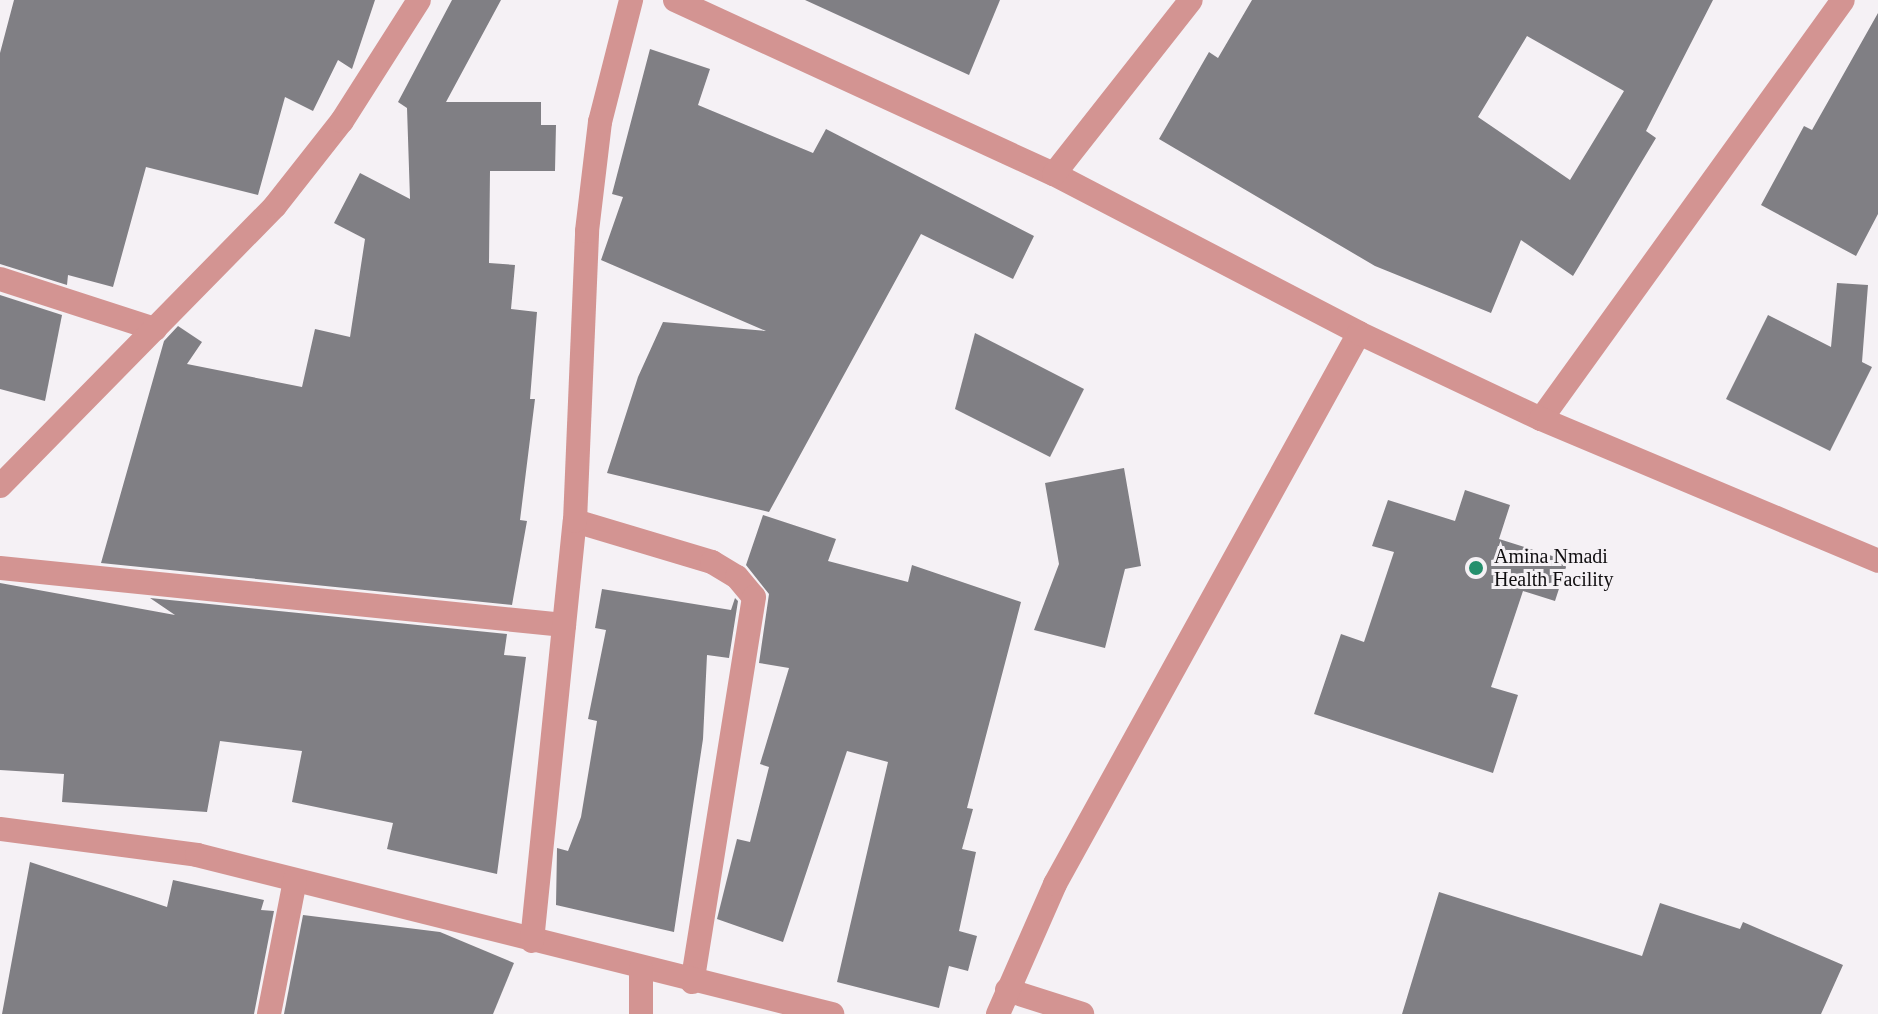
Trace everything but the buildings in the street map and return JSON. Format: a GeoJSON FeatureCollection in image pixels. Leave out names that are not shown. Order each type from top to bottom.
{"type":"FeatureCollection","features":[{"type":"Feature","properties":{"kind":"street"},"geometry":{"type":"LineString","coordinates":[[0,486],[275,206],[342,121],[419,0]]}},
{"type":"Feature","properties":{"kind":"street"},"geometry":{"type":"LineString","coordinates":[[532,941],[575,521],[587,231],[600,122],[631,0]]}},
{"type":"Feature","properties":{"kind":"street"},"geometry":{"type":"LineString","coordinates":[[675,0],[1054,174],[1359,333],[1541,419],[1878,561]]}},
{"type":"Feature","properties":{"kind":"street"},"geometry":{"type":"LineString","coordinates":[[1054,174],[1191,0]]}},
{"type":"Feature","properties":{"kind":"street"},"geometry":{"type":"LineString","coordinates":[[1541,419],[1843,0]]}},
{"type":"Feature","properties":{"kind":"street"},"geometry":{"type":"LineString","coordinates":[[0,279],[155,329]]}},
{"type":"Feature","properties":{"kind":"street"},"geometry":{"type":"LineString","coordinates":[[998,1014],[1055,884],[1359,333]]}},
{"type":"Feature","properties":{"kind":"street"},"geometry":{"type":"LineString","coordinates":[[575,521],[712,562],[737,577],[754,597],[692,982]]}},
{"type":"Feature","properties":{"kind":"street"},"geometry":{"type":"LineString","coordinates":[[0,568],[564,625]]}},
{"type":"Feature","properties":{"kind":"street"},"geometry":{"type":"LineString","coordinates":[[0,829],[197,855],[692,982],[832,1014]]}},
{"type":"Feature","properties":{"kind":"street"},"geometry":{"type":"LineString","coordinates":[[269,1014],[295,880]]}},
{"type":"Feature","properties":{"kind":"street"},"geometry":{"type":"LineString","coordinates":[[641,969],[641,1014]]}},
{"type":"Feature","properties":{"kind":"street"},"geometry":{"type":"LineString","coordinates":[[1007,990],[1082,1014]]}},
{"type":"Feature","properties":{"kind":"place","name":"Amina Nmadi Health Facility"},"geometry":{"type":"Point","coordinates":[1476,568]}}]}
